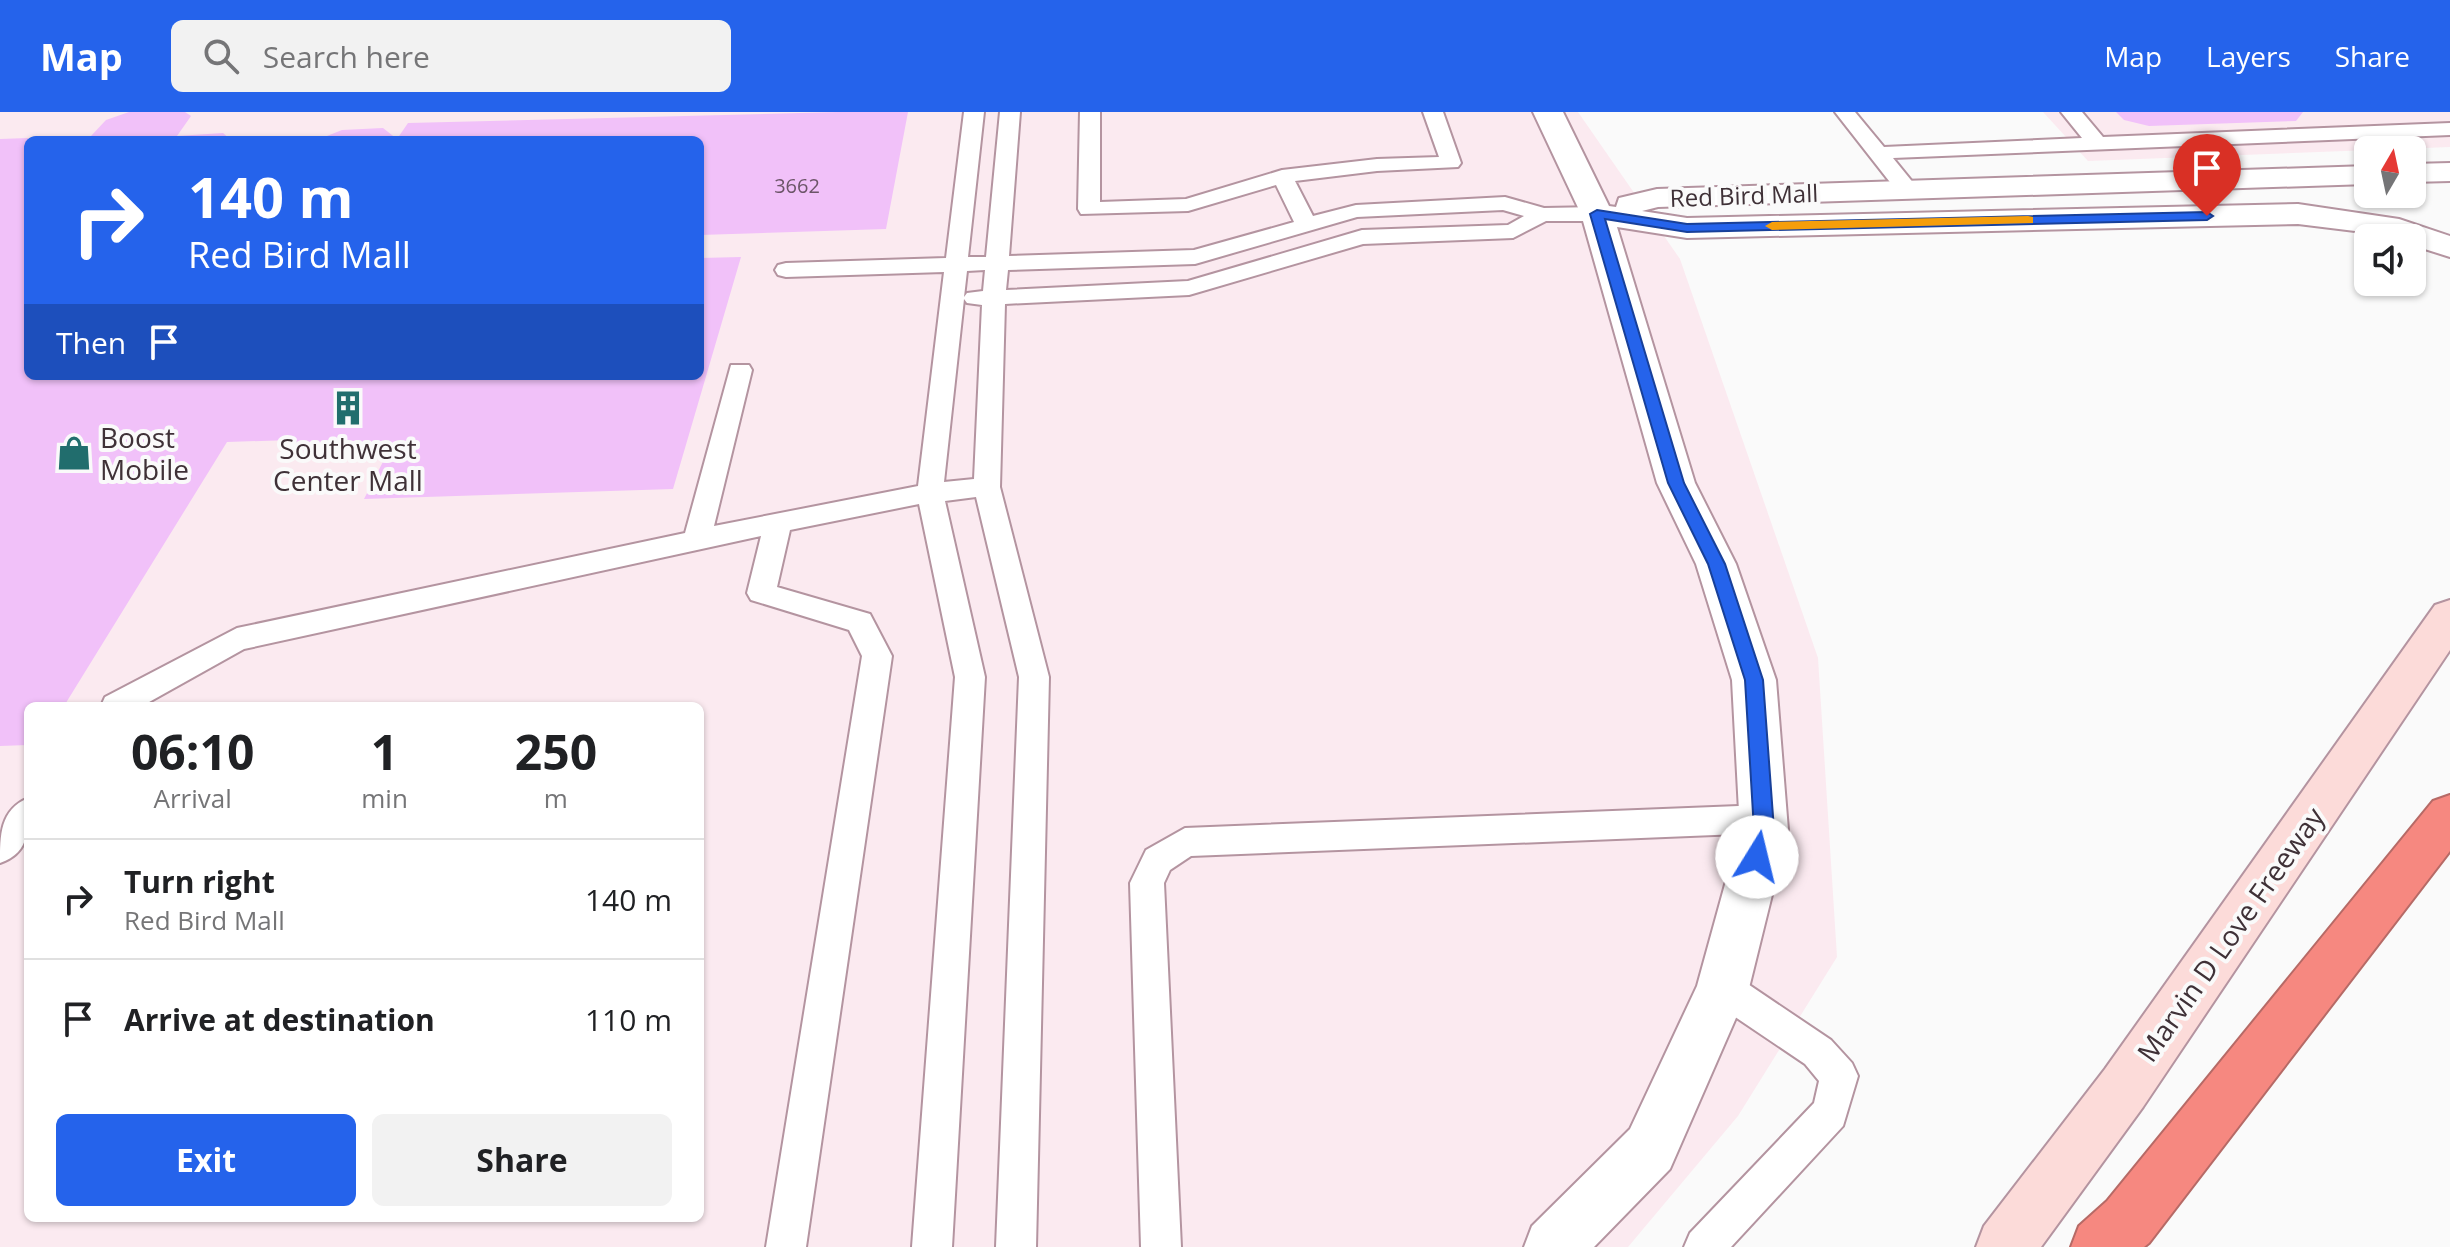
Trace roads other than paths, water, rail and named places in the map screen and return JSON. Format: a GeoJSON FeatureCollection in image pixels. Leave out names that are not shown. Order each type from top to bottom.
{"type":"FeatureCollection","features":[{"type":"Feature","properties":{"kind":"highway"},"geometry":{"type":"LineString","coordinates":[[2100,1247],[2128,1222],[2450,815]]}},
{"type":"Feature","properties":{"kind":"main road","name":"Marvin D Love Freeway"},"geometry":{"type":"LineString","coordinates":[[2005,1247],[2124,1088],[2450,616]]}},
{"type":"Feature","properties":{"kind":"street"},"geometry":{"type":"LineString","coordinates":[[1548,112],[1597,214],[1676,483],[1716,564],[1754,680],[1764,819],[1764,830],[1723,988],[1650,1149],[1553,1247]]}},
{"type":"Feature","properties":{"kind":"street"},"geometry":{"type":"LineString","coordinates":[[2426,173],[2450,172]]}},
{"type":"Feature","properties":{"kind":"street","name":"Red Bird Mall"},"geometry":{"type":"LineString","coordinates":[[1597,214],[1657,198],[2354,175]]}},
{"type":"Feature","properties":{"kind":"street","name":"Red Bird Mall"},"geometry":{"type":"LineString","coordinates":[[1597,214],[1687,228],[2298,214],[2399,229],[2450,247]]}},
{"type":"Feature","properties":{"kind":"lane"},"geometry":{"type":"LineString","coordinates":[[932,1247],[970,677],[930,493],[974,112]]}},
{"type":"Feature","properties":{"kind":"lane"},"geometry":{"type":"LineString","coordinates":[[1010,112],[994,298],[987,487],[1034,677],[1016,1247]]}},
{"type":"Feature","properties":{"kind":"lane"},"geometry":{"type":"LineString","coordinates":[[1090,112],[1089,209],[1188,205],[1282,176],[1377,165],[1451,163],[1433,112]]}},
{"type":"Feature","properties":{"kind":"lane"},"geometry":{"type":"LineString","coordinates":[[1845,112],[1908,190]]}},
{"type":"Feature","properties":{"kind":"lane"},"geometry":{"type":"LineString","coordinates":[[2071,112],[2098,143]]}},
{"type":"Feature","properties":{"kind":"lane"},"geometry":{"type":"LineString","coordinates":[[1878,153],[2450,129]]}},
{"type":"Feature","properties":{"kind":"lane"},"geometry":{"type":"LineString","coordinates":[[1282,176],[1306,224]]}},
{"type":"Feature","properties":{"kind":"lane"},"geometry":{"type":"LineString","coordinates":[[786,270],[956,267],[1195,257],[1356,211],[1505,203],[1542,215],[1597,214]]}},
{"type":"Feature","properties":{"kind":"lane"},"geometry":{"type":"LineString","coordinates":[[951,299],[1189,288],[1362,237],[1513,231],[1542,215]]}},
{"type":"Feature","properties":{"kind":"lane"},"geometry":{"type":"LineString","coordinates":[[697,539],[740,370]]}},
{"type":"Feature","properties":{"kind":"lane"},"geometry":{"type":"LineString","coordinates":[[123,702],[237,639],[647,553],[697,539],[777,526],[930,493],[987,487]]}},
{"type":"Feature","properties":{"kind":"lane"},"geometry":{"type":"LineString","coordinates":[[777,526],[761,593],[860,622],[877,656],[786,1247]]}},
{"type":"Feature","properties":{"kind":"lane"},"geometry":{"type":"LineString","coordinates":[[0,849],[24,817]]}},
{"type":"Feature","properties":{"kind":"lane"},"geometry":{"type":"LineString","coordinates":[[1161,1247],[1147,883],[1158,860],[1185,842],[1764,819]]}},
{"type":"Feature","properties":{"kind":"lane"},"geometry":{"type":"LineString","coordinates":[[1704,1247],[1830,1113],[1839,1076],[1818,1052],[1723,988]]}},
{"type":"Feature","properties":{"kind":"place","name":"Southwest Center Mall"},"geometry":{"type":"Point","coordinates":[348,408]}},
{"type":"Feature","properties":{"kind":"place","name":"Boost Mobile"},"geometry":{"type":"Point","coordinates":[74,453]}}]}
